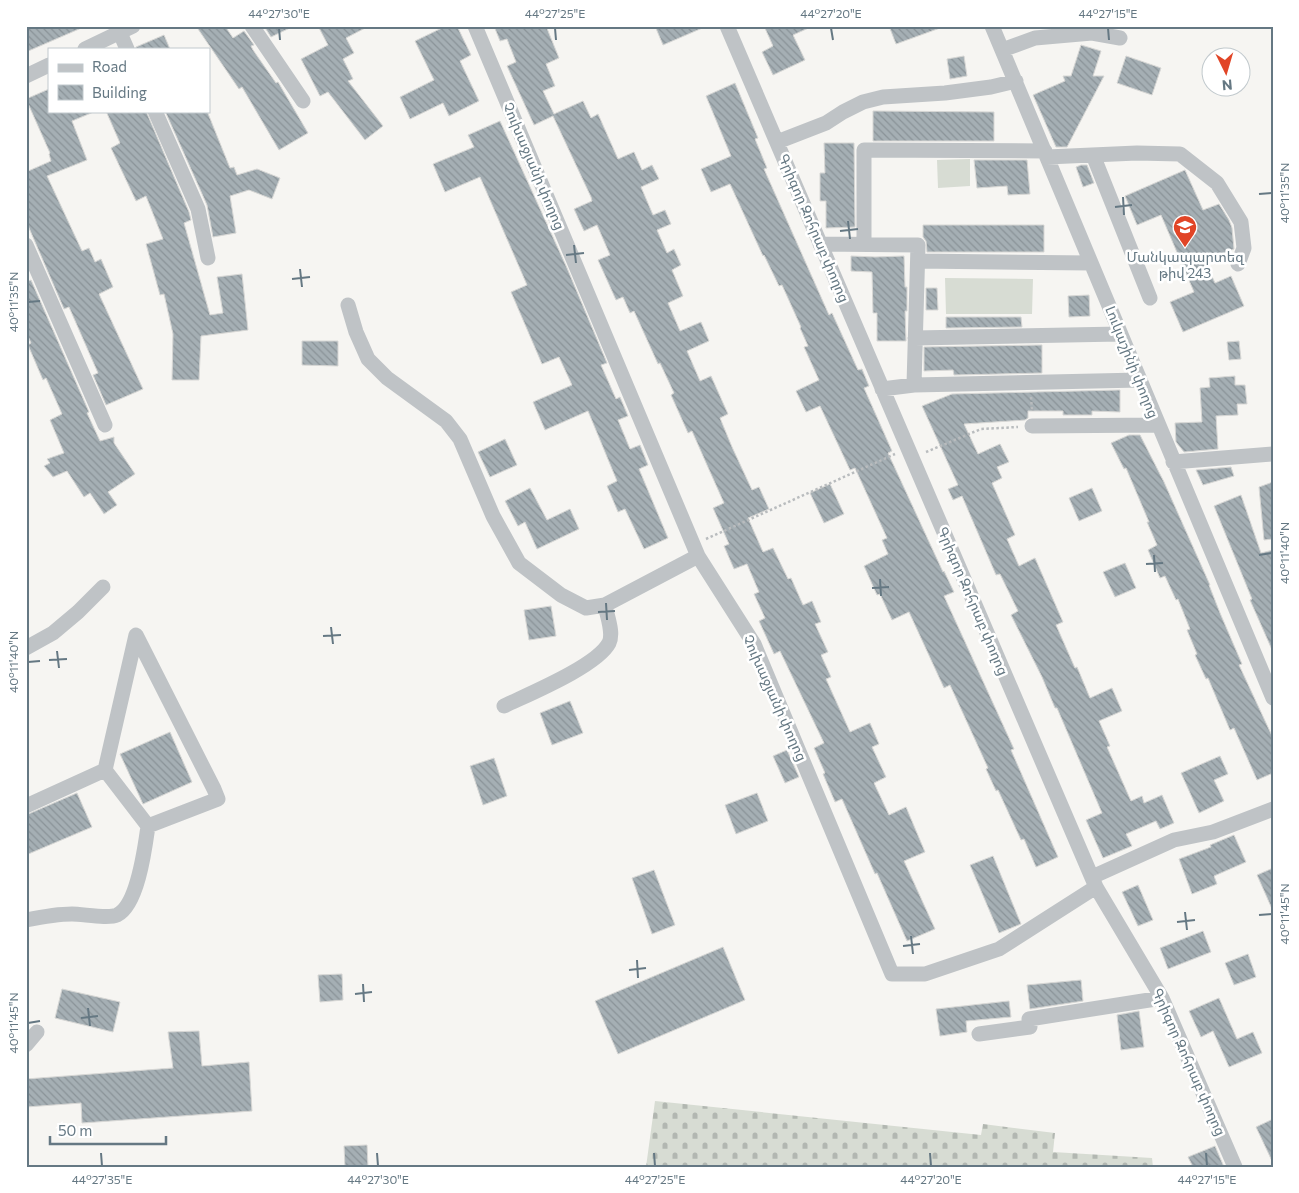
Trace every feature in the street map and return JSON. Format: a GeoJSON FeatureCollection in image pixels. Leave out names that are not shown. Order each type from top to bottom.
{"type":"FeatureCollection","features":[{"type":"Feature","properties":{"kind":"street"},"geometry":{"type":"LineString","coordinates":[[252,26],[303,101]]}},
{"type":"Feature","properties":{"kind":"street","name":"Չուխաջյանի փողոց"},"geometry":{"type":"LineString","coordinates":[[476,26],[695,551],[754,644],[892,974],[925,974],[999,949],[1094,882],[1174,840],[1213,832],[1273,809]]}},
{"type":"Feature","properties":{"kind":"street","name":"Գրիգոր Զոհրաբ փողոց"},"geometry":{"type":"LineString","coordinates":[[727,26],[1094,882],[1162,998],[1236,1167]]}},
{"type":"Feature","properties":{"kind":"street","name":"Լուկաշինի փողոց"},"geometry":{"type":"LineString","coordinates":[[992,26],[1273,698]]}},
{"type":"Feature","properties":{"kind":"street"},"geometry":{"type":"LineString","coordinates":[[87,48],[123,28],[127,48]]}},
{"type":"Feature","properties":{"kind":"street"},"geometry":{"type":"LineString","coordinates":[[1002,50],[1035,38],[1092,33],[1120,38]]}},
{"type":"Feature","properties":{"kind":"street"},"geometry":{"type":"LineString","coordinates":[[26,76],[48,65]]}},
{"type":"Feature","properties":{"kind":"street"},"geometry":{"type":"LineString","coordinates":[[777,142],[826,123],[863,102],[883,97],[945,94],[1016,81]]}},
{"type":"Feature","properties":{"kind":"street"},"geometry":{"type":"LineString","coordinates":[[155,112],[198,209],[208,258]]}},
{"type":"Feature","properties":{"kind":"street"},"geometry":{"type":"LineString","coordinates":[[864,244],[864,150],[1093,155],[1180,154],[1217,182],[1241,222],[1244,248],[1238,264]]}},
{"type":"Feature","properties":{"kind":"street"},"geometry":{"type":"LineString","coordinates":[[1093,155],[1150,298]]}},
{"type":"Feature","properties":{"kind":"street"},"geometry":{"type":"LineString","coordinates":[[820,244],[918,245],[914,385]]}},
{"type":"Feature","properties":{"kind":"street"},"geometry":{"type":"LineString","coordinates":[[26,245],[105,425]]}},
{"type":"Feature","properties":{"kind":"street"},"geometry":{"type":"LineString","coordinates":[[918,261],[1091,263]]}},
{"type":"Feature","properties":{"kind":"street"},"geometry":{"type":"LineString","coordinates":[[348,305],[356,332],[368,359],[387,378],[446,421],[460,439],[484,491],[493,516],[519,563],[561,595],[586,608],[606,605],[695,551]]}},
{"type":"Feature","properties":{"kind":"street"},"geometry":{"type":"LineString","coordinates":[[915,338],[1120,334]]}},
{"type":"Feature","properties":{"kind":"street"},"geometry":{"type":"LineString","coordinates":[[882,389],[914,385],[1140,380]]}},
{"type":"Feature","properties":{"kind":"street"},"geometry":{"type":"LineString","coordinates":[[1032,426],[1158,425]]}},
{"type":"Feature","properties":{"kind":"street"},"geometry":{"type":"LineString","coordinates":[[1173,462],[1273,454]]}},
{"type":"Feature","properties":{"kind":"street"},"geometry":{"type":"LineString","coordinates":[[26,648],[53,633],[103,587]]}},
{"type":"Feature","properties":{"kind":"street"},"geometry":{"type":"LineString","coordinates":[[504,706],[578,669],[602,652],[610,642],[610,628],[606,605]]}},
{"type":"Feature","properties":{"kind":"street"},"geometry":{"type":"LineString","coordinates":[[105,770],[136,635],[218,799],[148,826]]}},
{"type":"Feature","properties":{"kind":"street"},"geometry":{"type":"LineString","coordinates":[[26,806],[105,770]]}},
{"type":"Feature","properties":{"kind":"street"},"geometry":{"type":"LineString","coordinates":[[26,920],[48,915],[72,914],[111,917],[118,915],[129,902],[141,870],[148,826],[105,770]]}},
{"type":"Feature","properties":{"kind":"street"},"geometry":{"type":"LineString","coordinates":[[979,1034],[1030,1027],[1029,1019],[1162,998]]}},
{"type":"Feature","properties":{"kind":"street"},"geometry":{"type":"LineString","coordinates":[[26,1044],[37,1032]]}},
{"type":"Feature","properties":{"kind":"path"},"geometry":{"type":"LineString","coordinates":[[695,551],[910,453],[981,429],[1032,426],[1031,383]]}},
{"type":"Feature","properties":{"kind":"green space"},"geometry":{"type":"Polygon","coordinates":[[[970,159],[970,186],[938,188],[937,160],[970,159]]]}},
{"type":"Feature","properties":{"kind":"green space"},"geometry":{"type":"Polygon","coordinates":[[[945,278],[1033,279],[1032,314],[946,314],[945,278]]]}},
{"type":"Feature","properties":{"kind":"green space"},"geometry":{"type":"Polygon","coordinates":[[[655,1101],[981,1135],[983,1124],[1055,1133],[1053,1152],[1152,1158],[1153,1167],[646,1167],[655,1101]]]}},
{"type":"Feature","properties":{"kind":"building"},"geometry":{"type":"Polygon","coordinates":[[[26,26],[86,26],[26,52],[26,26]]]}},
{"type":"Feature","properties":{"kind":"building"},"geometry":{"type":"Polygon","coordinates":[[[196,26],[225,26],[233,38],[244,31],[254,45],[251,46],[253,50],[276,83],[278,82],[308,133],[279,150],[242,87],[239,89],[196,26]]]}},
{"type":"Feature","properties":{"kind":"building"},"geometry":{"type":"Polygon","coordinates":[[[264,26],[294,26],[271,37],[264,26]]]}},
{"type":"Feature","properties":{"kind":"building"},"geometry":{"type":"Polygon","coordinates":[[[318,26],[369,26],[346,38],[354,53],[343,59],[353,79],[348,81],[383,126],[365,140],[328,92],[320,96],[301,59],[328,45],[318,26]]]}},
{"type":"Feature","properties":{"kind":"building"},"geometry":{"type":"Polygon","coordinates":[[[446,26],[457,26],[471,55],[460,61],[479,101],[449,116],[443,103],[410,119],[400,97],[434,80],[415,41],[446,26]]]}},
{"type":"Feature","properties":{"kind":"building"},"geometry":{"type":"Polygon","coordinates":[[[494,26],[546,26],[559,58],[546,64],[555,86],[543,91],[554,114],[583,101],[591,118],[598,114],[618,159],[634,152],[642,170],[652,165],[659,179],[641,187],[653,215],[665,210],[671,224],[657,230],[667,253],[674,249],[681,265],[672,270],[683,296],[668,303],[680,331],[701,322],[709,341],[687,351],[700,381],[711,376],[728,414],[720,418],[732,447],[752,490],[759,487],[769,509],[748,518],[763,552],[773,548],[788,579],[791,578],[803,605],[812,601],[821,622],[815,624],[828,652],[821,655],[831,677],[826,679],[850,732],[870,723],[879,744],[872,747],[886,777],[874,783],[889,815],[906,807],[925,852],[904,861],[935,929],[907,941],[842,799],[835,802],[814,748],[824,743],[780,651],[774,654],[759,621],[765,618],[754,594],[759,592],[747,564],[734,569],[724,546],[729,544],[713,508],[724,503],[692,431],[688,433],[671,395],[674,393],[660,363],[658,364],[634,311],[630,313],[623,297],[616,300],[598,260],[610,255],[597,225],[584,231],[574,209],[592,201],[591,197],[553,116],[534,125],[507,66],[516,62],[507,39],[500,41],[494,26]]]}},
{"type":"Feature","properties":{"kind":"building"},"geometry":{"type":"Polygon","coordinates":[[[655,26],[707,26],[663,45],[655,26]]]}},
{"type":"Feature","properties":{"kind":"building"},"geometry":{"type":"Polygon","coordinates":[[[764,26],[813,26],[793,35],[805,60],[773,75],[762,52],[773,46],[764,26]]]}},
{"type":"Feature","properties":{"kind":"building"},"geometry":{"type":"Polygon","coordinates":[[[889,26],[940,26],[940,28],[896,44],[889,26]]]}},
{"type":"Feature","properties":{"kind":"building"},"geometry":{"type":"Polygon","coordinates":[[[164,35],[170,48],[136,48],[164,35]]]}},
{"type":"Feature","properties":{"kind":"building"},"geometry":{"type":"Polygon","coordinates":[[[1081,45],[1101,51],[1093,76],[1104,76],[1067,147],[1056,147],[1033,95],[1065,81],[1063,76],[1071,76],[1081,45]]]}},
{"type":"Feature","properties":{"kind":"building"},"geometry":{"type":"Polygon","coordinates":[[[964,56],[967,76],[950,79],[947,59],[964,56]]]}},
{"type":"Feature","properties":{"kind":"building"},"geometry":{"type":"Polygon","coordinates":[[[1126,56],[1161,68],[1152,95],[1117,83],[1126,56]]]}},
{"type":"Feature","properties":{"kind":"building"},"geometry":{"type":"Polygon","coordinates":[[[735,83],[758,138],[755,139],[767,168],[764,169],[829,315],[832,313],[858,370],[862,369],[869,386],[864,388],[892,451],[888,453],[954,592],[944,596],[1014,749],[1011,750],[1058,857],[1036,867],[1024,839],[1021,840],[998,790],[996,791],[986,769],[988,768],[950,685],[944,688],[909,612],[892,620],[880,594],[877,595],[864,566],[888,554],[882,540],[887,538],[855,468],[850,470],[820,406],[806,412],[796,391],[819,380],[804,347],[808,346],[801,327],[782,285],[779,286],[763,256],[730,184],[711,192],[701,169],[731,156],[706,96],[735,83]]]}},
{"type":"Feature","properties":{"kind":"building"},"geometry":{"type":"Polygon","coordinates":[[[48,89],[48,112],[94,112],[72,121],[87,160],[47,176],[82,251],[89,248],[95,262],[101,259],[113,287],[99,294],[143,389],[106,405],[93,375],[98,373],[69,307],[64,309],[26,221],[26,172],[51,161],[50,153],[26,99],[48,89]]]}},
{"type":"Feature","properties":{"kind":"building"},"geometry":{"type":"Polygon","coordinates":[[[873,111],[994,112],[994,141],[873,141],[873,111]]]}},
{"type":"Feature","properties":{"kind":"building"},"geometry":{"type":"Polygon","coordinates":[[[106,112],[146,112],[189,212],[191,220],[184,223],[210,315],[223,313],[217,277],[242,274],[248,330],[201,336],[199,380],[172,380],[173,334],[164,294],[160,295],[146,244],[163,239],[146,196],[136,201],[111,148],[120,143],[106,112]]]}},
{"type":"Feature","properties":{"kind":"building"},"geometry":{"type":"Polygon","coordinates":[[[165,112],[207,112],[230,168],[234,167],[237,175],[257,169],[280,178],[272,199],[249,190],[230,196],[236,233],[213,237],[207,205],[165,112]]]}},
{"type":"Feature","properties":{"kind":"building"},"geometry":{"type":"Polygon","coordinates":[[[500,121],[567,268],[607,363],[601,365],[616,399],[620,397],[628,416],[618,420],[630,449],[640,445],[648,465],[639,469],[668,538],[644,549],[625,509],[618,512],[607,486],[617,481],[588,411],[545,430],[533,402],[572,385],[559,357],[542,364],[511,292],[527,285],[480,177],[445,192],[433,164],[474,147],[468,135],[500,121]]]}},
{"type":"Feature","properties":{"kind":"building"},"geometry":{"type":"Polygon","coordinates":[[[824,143],[854,143],[855,227],[826,228],[826,201],[820,201],[820,173],[825,173],[824,143]]]}},
{"type":"Feature","properties":{"kind":"building"},"geometry":{"type":"Polygon","coordinates":[[[974,160],[1027,160],[1030,194],[1008,195],[1007,186],[977,188],[974,160]]]}},
{"type":"Feature","properties":{"kind":"building"},"geometry":{"type":"Polygon","coordinates":[[[1087,165],[1094,183],[1083,187],[1076,167],[1087,165]]]}},
{"type":"Feature","properties":{"kind":"building"},"geometry":{"type":"Polygon","coordinates":[[[1185,170],[1203,210],[1219,204],[1229,220],[1232,228],[1234,249],[1205,261],[1215,283],[1231,276],[1244,306],[1183,332],[1170,302],[1194,292],[1161,215],[1137,225],[1125,196],[1185,170]]]}},
{"type":"Feature","properties":{"kind":"building"},"geometry":{"type":"Polygon","coordinates":[[[923,225],[1044,225],[1044,252],[927,252],[926,241],[923,237],[923,225]]]}},
{"type":"Feature","properties":{"kind":"building"},"geometry":{"type":"Polygon","coordinates":[[[851,256],[904,256],[905,287],[907,287],[907,311],[905,311],[906,341],[877,341],[877,313],[873,313],[872,272],[851,271],[851,256]]]}},
{"type":"Feature","properties":{"kind":"building"},"geometry":{"type":"Polygon","coordinates":[[[31,280],[100,441],[114,437],[114,443],[135,474],[108,492],[117,505],[104,514],[90,493],[84,497],[67,471],[53,477],[44,466],[50,463],[47,459],[64,453],[50,420],[62,414],[46,378],[43,380],[28,345],[31,343],[26,332],[26,282],[31,280]]]}},
{"type":"Feature","properties":{"kind":"building"},"geometry":{"type":"Polygon","coordinates":[[[926,288],[937,288],[938,310],[926,310],[926,288]]]}},
{"type":"Feature","properties":{"kind":"building"},"geometry":{"type":"Polygon","coordinates":[[[1089,295],[1090,316],[1069,317],[1068,296],[1089,295]]]}},
{"type":"Feature","properties":{"kind":"building"},"geometry":{"type":"Polygon","coordinates":[[[946,317],[1021,317],[1022,327],[946,328],[946,317]]]}},
{"type":"Feature","properties":{"kind":"building"},"geometry":{"type":"Polygon","coordinates":[[[302,341],[338,341],[338,366],[302,365],[302,341]]]}},
{"type":"Feature","properties":{"kind":"building"},"geometry":{"type":"Polygon","coordinates":[[[1239,341],[1241,359],[1229,360],[1227,342],[1239,341]]]}},
{"type":"Feature","properties":{"kind":"building"},"geometry":{"type":"Polygon","coordinates":[[[1042,345],[1042,373],[954,375],[953,370],[924,371],[924,347],[1042,345]]]}},
{"type":"Feature","properties":{"kind":"building"},"geometry":{"type":"Polygon","coordinates":[[[1235,376],[1235,385],[1245,385],[1247,404],[1237,404],[1238,415],[1216,416],[1218,449],[1184,452],[1176,442],[1175,423],[1202,422],[1200,388],[1210,387],[1209,378],[1235,376]]]}},
{"type":"Feature","properties":{"kind":"building"},"geometry":{"type":"Polygon","coordinates":[[[1120,390],[1120,412],[1092,411],[1092,415],[1063,415],[1063,411],[1028,411],[1028,418],[1025,420],[964,424],[978,454],[1000,444],[1009,462],[997,467],[1002,478],[992,483],[1015,535],[1007,539],[1019,566],[1035,558],[1063,622],[1056,625],[1090,698],[1112,688],[1122,711],[1099,721],[1110,746],[1107,747],[1131,801],[1142,796],[1144,803],[1162,795],[1174,823],[1160,829],[1156,821],[1126,834],[1132,846],[1103,858],[1086,820],[1102,813],[1057,708],[1055,708],[1042,677],[1011,615],[1018,611],[1000,574],[996,575],[962,496],[953,500],[948,489],[958,485],[922,406],[952,394],[1120,390]]]}},
{"type":"Feature","properties":{"kind":"building"},"geometry":{"type":"Polygon","coordinates":[[[1129,435],[1140,435],[1164,482],[1210,585],[1242,664],[1239,665],[1273,738],[1273,773],[1257,780],[1234,728],[1230,730],[1208,678],[1206,679],[1195,655],[1197,654],[1187,630],[1190,629],[1178,599],[1176,600],[1165,576],[1160,578],[1148,550],[1157,545],[1126,468],[1124,469],[1111,443],[1129,435]]]}},
{"type":"Feature","properties":{"kind":"building"},"geometry":{"type":"Polygon","coordinates":[[[505,439],[517,465],[490,477],[478,452],[505,439]]]}},
{"type":"Feature","properties":{"kind":"building"},"geometry":{"type":"Polygon","coordinates":[[[1231,467],[1234,476],[1203,485],[1196,470],[1231,467]]]}},
{"type":"Feature","properties":{"kind":"building"},"geometry":{"type":"Polygon","coordinates":[[[1273,482],[1273,539],[1264,540],[1259,487],[1273,482]]]}},
{"type":"Feature","properties":{"kind":"building"},"geometry":{"type":"Polygon","coordinates":[[[830,484],[844,514],[824,523],[810,493],[830,484]]]}},
{"type":"Feature","properties":{"kind":"building"},"geometry":{"type":"Polygon","coordinates":[[[530,488],[547,520],[570,509],[579,529],[537,549],[525,522],[518,526],[505,501],[530,488]]]}},
{"type":"Feature","properties":{"kind":"building"},"geometry":{"type":"Polygon","coordinates":[[[1092,488],[1102,511],[1079,521],[1069,498],[1092,488]]]}},
{"type":"Feature","properties":{"kind":"building"},"geometry":{"type":"Polygon","coordinates":[[[1241,495],[1261,553],[1273,550],[1273,652],[1250,600],[1252,599],[1214,506],[1241,495]]]}},
{"type":"Feature","properties":{"kind":"building"},"geometry":{"type":"Polygon","coordinates":[[[1125,563],[1136,588],[1115,597],[1103,572],[1125,563]]]}},
{"type":"Feature","properties":{"kind":"building"},"geometry":{"type":"Polygon","coordinates":[[[551,606],[556,636],[529,640],[524,610],[551,606]]]}},
{"type":"Feature","properties":{"kind":"building"},"geometry":{"type":"Polygon","coordinates":[[[570,701],[583,733],[552,745],[540,713],[570,701]]]}},
{"type":"Feature","properties":{"kind":"building"},"geometry":{"type":"Polygon","coordinates":[[[170,732],[192,782],[143,804],[120,754],[170,732]]]}},
{"type":"Feature","properties":{"kind":"building"},"geometry":{"type":"Polygon","coordinates":[[[787,750],[799,777],[785,783],[773,756],[787,750]]]}},
{"type":"Feature","properties":{"kind":"building"},"geometry":{"type":"Polygon","coordinates":[[[1220,756],[1228,774],[1214,780],[1224,801],[1199,813],[1181,773],[1220,756]]]}},
{"type":"Feature","properties":{"kind":"building"},"geometry":{"type":"Polygon","coordinates":[[[494,758],[507,796],[483,805],[470,766],[494,758]]]}},
{"type":"Feature","properties":{"kind":"building"},"geometry":{"type":"Polygon","coordinates":[[[77,793],[92,827],[26,855],[26,815],[77,793]]]}},
{"type":"Feature","properties":{"kind":"building"},"geometry":{"type":"Polygon","coordinates":[[[757,793],[768,821],[736,834],[725,805],[757,793]]]}},
{"type":"Feature","properties":{"kind":"building"},"geometry":{"type":"Polygon","coordinates":[[[1234,835],[1246,862],[1214,876],[1217,884],[1192,894],[1179,859],[1211,847],[1210,845],[1234,835]]]}},
{"type":"Feature","properties":{"kind":"building"},"geometry":{"type":"Polygon","coordinates":[[[993,856],[1021,924],[999,933],[970,865],[993,856]]]}},
{"type":"Feature","properties":{"kind":"building"},"geometry":{"type":"Polygon","coordinates":[[[1273,868],[1273,911],[1257,875],[1273,868]]]}},
{"type":"Feature","properties":{"kind":"building"},"geometry":{"type":"Polygon","coordinates":[[[654,870],[675,925],[652,934],[632,878],[654,870]]]}},
{"type":"Feature","properties":{"kind":"building"},"geometry":{"type":"Polygon","coordinates":[[[1138,885],[1153,920],[1138,926],[1122,892],[1138,885]]]}},
{"type":"Feature","properties":{"kind":"building"},"geometry":{"type":"Polygon","coordinates":[[[1203,931],[1211,952],[1168,969],[1160,948],[1203,931]]]}},
{"type":"Feature","properties":{"kind":"building"},"geometry":{"type":"Polygon","coordinates":[[[723,947],[745,1000],[618,1054],[595,1001],[723,947]]]}},
{"type":"Feature","properties":{"kind":"building"},"geometry":{"type":"Polygon","coordinates":[[[1248,954],[1256,977],[1234,985],[1225,963],[1248,954]]]}},
{"type":"Feature","properties":{"kind":"building"},"geometry":{"type":"Polygon","coordinates":[[[342,974],[343,1000],[320,1002],[318,975],[342,974]]]}},
{"type":"Feature","properties":{"kind":"building"},"geometry":{"type":"Polygon","coordinates":[[[1081,980],[1083,1001],[1030,1009],[1027,985],[1081,980]]]}},
{"type":"Feature","properties":{"kind":"building"},"geometry":{"type":"Polygon","coordinates":[[[62,989],[120,1002],[113,1032],[55,1018],[62,989]]]}},
{"type":"Feature","properties":{"kind":"building"},"geometry":{"type":"Polygon","coordinates":[[[1219,998],[1237,1039],[1253,1032],[1262,1053],[1229,1067],[1213,1031],[1201,1037],[1189,1011],[1219,998]]]}},
{"type":"Feature","properties":{"kind":"building"},"geometry":{"type":"Polygon","coordinates":[[[1009,1001],[1011,1017],[966,1021],[967,1032],[940,1036],[936,1009],[1009,1001]]]}},
{"type":"Feature","properties":{"kind":"building"},"geometry":{"type":"Polygon","coordinates":[[[1139,1011],[1144,1047],[1121,1050],[1117,1015],[1139,1011]]]}},
{"type":"Feature","properties":{"kind":"building"},"geometry":{"type":"Polygon","coordinates":[[[199,1031],[202,1066],[249,1062],[252,1111],[82,1123],[81,1103],[26,1107],[26,1079],[173,1068],[168,1032],[199,1031]]]}},
{"type":"Feature","properties":{"kind":"building"},"geometry":{"type":"Polygon","coordinates":[[[1273,1119],[1273,1163],[1256,1127],[1273,1119]]]}},
{"type":"Feature","properties":{"kind":"building"},"geometry":{"type":"Polygon","coordinates":[[[367,1145],[368,1167],[345,1167],[344,1146],[367,1145]]]}},
{"type":"Feature","properties":{"kind":"building"},"geometry":{"type":"Polygon","coordinates":[[[1215,1146],[1224,1167],[1193,1167],[1188,1157],[1215,1146]]]}},
{"type":"Feature","properties":{"kind":"place","name":"Մանկապարտեզ թիվ 243"},"geometry":{"type":"Point","coordinates":[1185,248]}}]}
